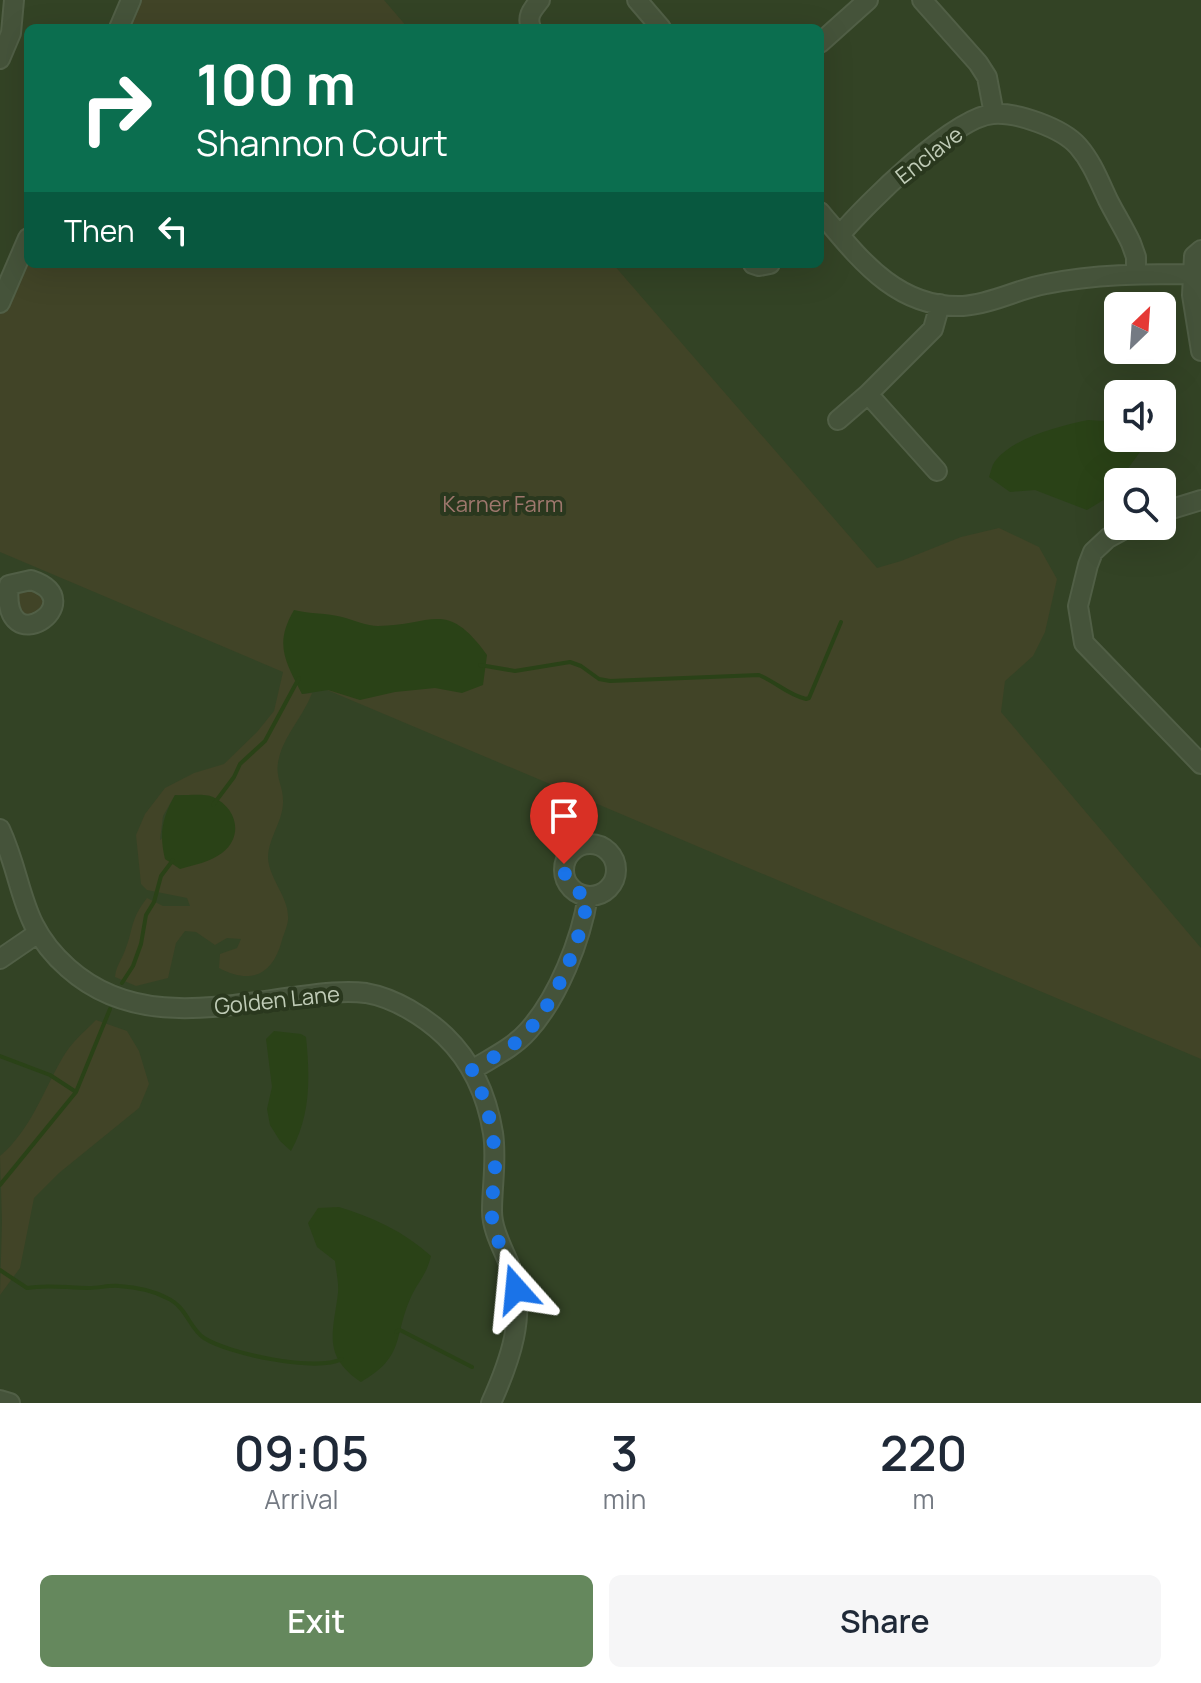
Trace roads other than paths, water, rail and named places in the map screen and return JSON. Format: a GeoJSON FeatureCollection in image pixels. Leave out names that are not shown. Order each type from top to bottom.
{"type":"FeatureCollection","features":[{"type":"Feature","properties":{"kind":"street"},"geometry":{"type":"LineString","coordinates":[[0,59],[11,33],[14,0]]}},
{"type":"Feature","properties":{"kind":"street"},"geometry":{"type":"LineString","coordinates":[[121,24],[131,0]]}},
{"type":"Feature","properties":{"kind":"street"},"geometry":{"type":"LineString","coordinates":[[530,24],[531,11],[540,0]]}},
{"type":"Feature","properties":{"kind":"street"},"geometry":{"type":"LineString","coordinates":[[637,0],[650,24]]}},
{"type":"Feature","properties":{"kind":"street"},"geometry":{"type":"LineString","coordinates":[[824,39],[868,0]]}},
{"type":"Feature","properties":{"kind":"street"},"geometry":{"type":"LineString","coordinates":[[922,0],[983,70],[990,88],[994,114],[1051,127],[1077,144],[1089,159],[1131,243],[1136,257],[1136,274]]}},
{"type":"Feature","properties":{"kind":"street","name":"Enclave"},"geometry":{"type":"LineString","coordinates":[[840,235],[858,213],[934,146],[975,120],[994,114]]}},
{"type":"Feature","properties":{"kind":"street"},"geometry":{"type":"LineString","coordinates":[[824,220],[872,272],[899,290],[940,304],[964,306],[1086,276],[1193,274]]}},
{"type":"Feature","properties":{"kind":"street"},"geometry":{"type":"LineString","coordinates":[[0,303],[24,247]]}},
{"type":"Feature","properties":{"kind":"street"},"geometry":{"type":"LineString","coordinates":[[1201,250],[1194,256],[1192,295],[1201,351]]}},
{"type":"Feature","properties":{"kind":"street"},"geometry":{"type":"LineString","coordinates":[[838,420],[933,329],[940,304]]}},
{"type":"Feature","properties":{"kind":"street"},"geometry":{"type":"LineString","coordinates":[[868,394],[937,471]]}},
{"type":"Feature","properties":{"kind":"street"},"geometry":{"type":"LineString","coordinates":[[1176,508],[1201,500]]}},
{"type":"Feature","properties":{"kind":"street"},"geometry":{"type":"LineString","coordinates":[[1106,540],[1093,552],[1078,606],[1084,643],[1201,764]]}},
{"type":"Feature","properties":{"kind":"street","name":"Golden Lane"},"geometry":{"type":"LineString","coordinates":[[0,829],[22,900],[38,933],[69,969],[111,997],[145,1007],[187,1010],[352,992],[368,994],[388,1000],[435,1026],[450,1040],[472,1070],[488,1107],[495,1168],[492,1212],[516,1289],[514,1343],[491,1403]]}},
{"type":"Feature","properties":{"kind":"street"},"geometry":{"type":"LineString","coordinates":[[472,1070],[515,1043],[544,1010],[584,922],[588,896]]}},
{"type":"Feature","properties":{"kind":"street"},"geometry":{"type":"LineString","coordinates":[[0,959],[38,933]]}},
{"type":"Feature","properties":{"kind":"street"},"geometry":{"type":"LineString","coordinates":[[0,1400],[10,1403]]}},
{"type":"Feature","properties":{"kind":"waterway"},"geometry":{"type":"LineString","coordinates":[[480,665],[515,671],[570,662],[599,679],[610,681],[759,675],[806,699],[841,622]]}},
{"type":"Feature","properties":{"kind":"waterway"},"geometry":{"type":"LineString","coordinates":[[213,805],[240,764],[265,741],[299,678]]}},
{"type":"Feature","properties":{"kind":"waterway"},"geometry":{"type":"LineString","coordinates":[[122,983],[133,966],[146,915],[154,902],[161,876],[173,860]]}},
{"type":"Feature","properties":{"kind":"waterway"},"geometry":{"type":"LineString","coordinates":[[0,1185],[76,1092],[110,1009]]}},
{"type":"Feature","properties":{"kind":"waterway"},"geometry":{"type":"LineString","coordinates":[[0,1056],[50,1075],[76,1092]]}},
{"type":"Feature","properties":{"kind":"waterway"},"geometry":{"type":"LineString","coordinates":[[0,1270],[27,1288],[116,1286],[156,1293],[174,1302],[204,1338],[232,1350],[294,1362],[342,1359]]}},
{"type":"Feature","properties":{"kind":"waterway"},"geometry":{"type":"LineString","coordinates":[[396,1332],[400,1330],[472,1367]]}},
{"type":"Feature","properties":{"kind":"park label","name":"Karner Farm"},"geometry":{"type":"Point","coordinates":[503,504]}}]}
